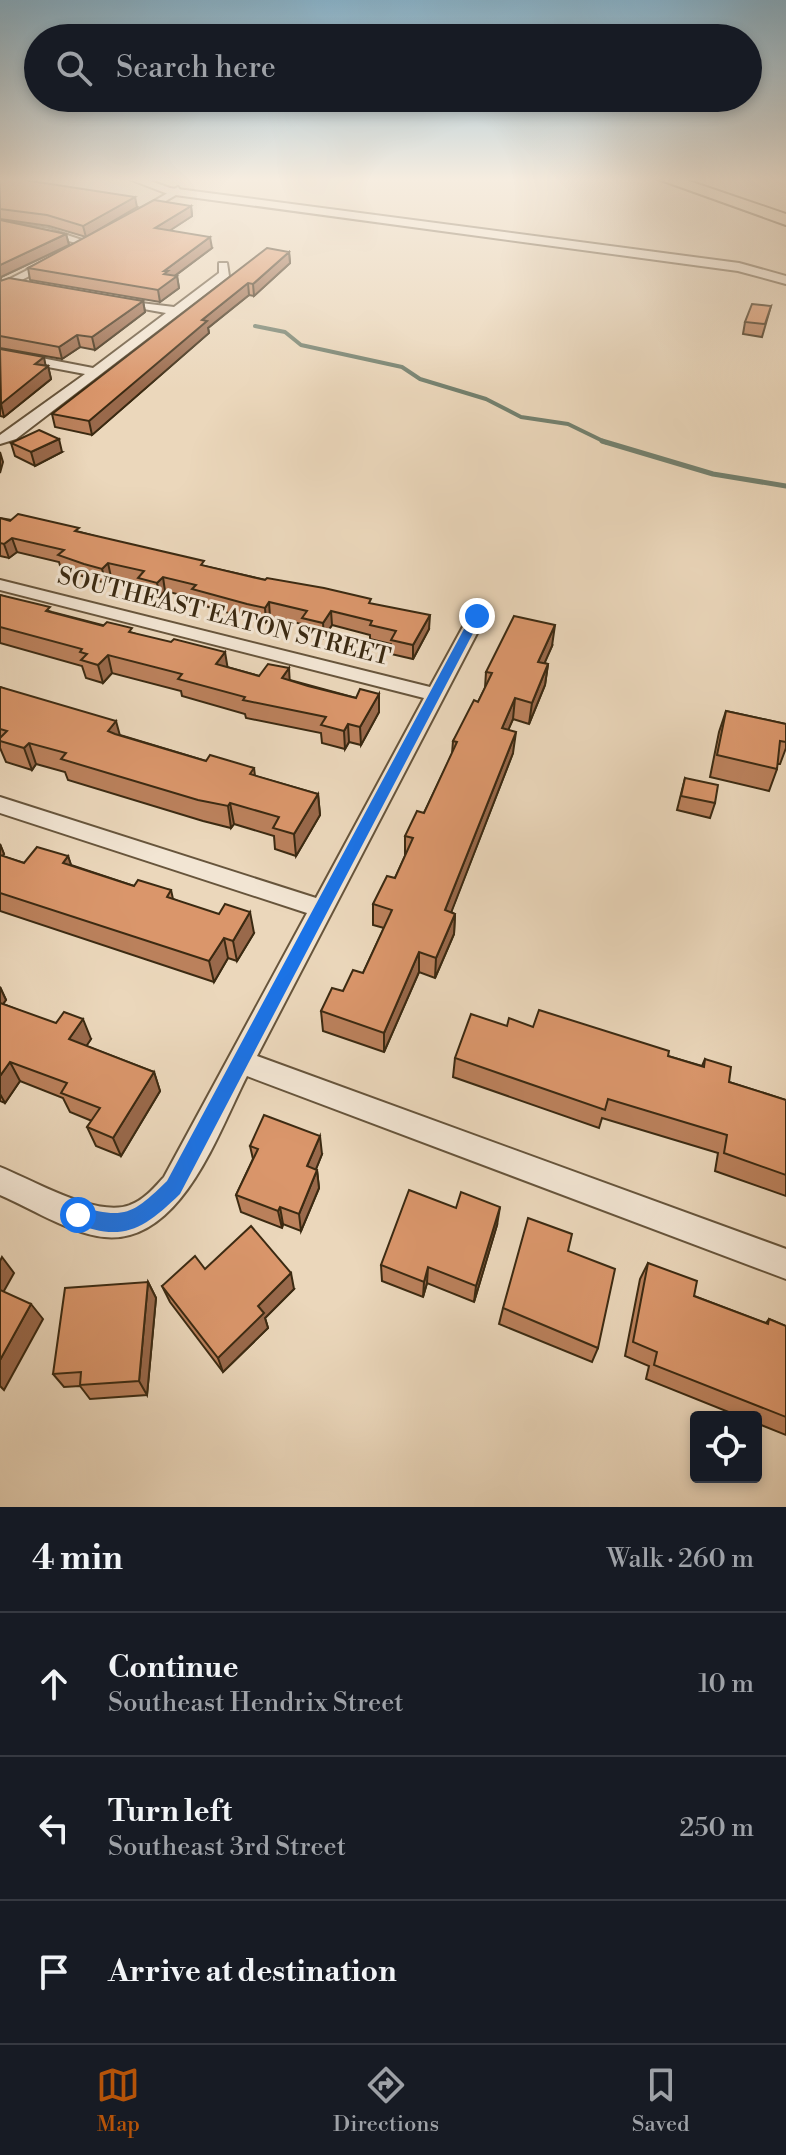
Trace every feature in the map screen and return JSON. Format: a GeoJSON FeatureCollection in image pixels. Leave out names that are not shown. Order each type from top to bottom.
{"type":"FeatureCollection","features":[{"type":"Feature","properties":{"kind":"street"},"geometry":{"type":"LineString","coordinates":[[610,249],[739,267],[786,280]]}},
{"type":"Feature","properties":{"kind":"street"},"geometry":{"type":"LineString","coordinates":[[3,284],[60,256]]}},
{"type":"Feature","properties":{"kind":"street"},"geometry":{"type":"LineString","coordinates":[[0,440],[225,274],[223,265]]}},
{"type":"Feature","properties":{"kind":"street"},"geometry":{"type":"LineString","coordinates":[[3,284],[39,288]]}},
{"type":"Feature","properties":{"kind":"street"},"geometry":{"type":"LineString","coordinates":[[100,298],[176,311]]}},
{"type":"Feature","properties":{"kind":"street"},"geometry":{"type":"LineString","coordinates":[[0,354],[95,372]]}},
{"type":"Feature","properties":{"kind":"street","name":"SOUTHEAST EATON STREET"},"geometry":{"type":"LineString","coordinates":[[0,585],[436,695]]}},
{"type":"Feature","properties":{"kind":"street"},"geometry":{"type":"LineString","coordinates":[[0,1181],[94,1221],[125,1222],[146,1215],[174,1187],[477,616]]}},
{"type":"Feature","properties":{"kind":"street"},"geometry":{"type":"LineString","coordinates":[[0,805],[322,909]]}},
{"type":"Feature","properties":{"kind":"street"},"geometry":{"type":"LineString","coordinates":[[241,1062],[786,1264]]}},
{"type":"Feature","properties":{"kind":"building"},"geometry":{"type":"Polygon","coordinates":[[[0,249],[33,249],[0,265],[0,249]]]}},
{"type":"Feature","properties":{"kind":"building"},"geometry":{"type":"Polygon","coordinates":[[[63,249],[193,249],[164,271],[168,271],[164,274],[177,276],[158,290],[28,268],[63,249]]]}},
{"type":"Feature","properties":{"kind":"building"},"geometry":{"type":"Polygon","coordinates":[[[265,249],[289,252],[253,284],[248,283],[202,320],[207,321],[89,421],[52,414],[265,249]]]}},
{"type":"Feature","properties":{"kind":"building"},"geometry":{"type":"Polygon","coordinates":[[[9,278],[143,301],[92,337],[77,335],[59,347],[0,336],[0,281],[9,278]]]}},
{"type":"Feature","properties":{"kind":"building"},"geometry":{"type":"Polygon","coordinates":[[[752,304],[771,306],[765,324],[745,322],[752,304]]]}},
{"type":"Feature","properties":{"kind":"building"},"geometry":{"type":"Polygon","coordinates":[[[0,349],[44,357],[35,364],[48,366],[1,404],[0,349]]]}},
{"type":"Feature","properties":{"kind":"building"},"geometry":{"type":"Polygon","coordinates":[[[39,430],[59,439],[31,452],[11,443],[39,430]]]}},
{"type":"Feature","properties":{"kind":"building"},"geometry":{"type":"Polygon","coordinates":[[[18,514],[79,528],[75,531],[204,561],[201,565],[265,580],[324,588],[371,599],[369,603],[430,615],[413,645],[391,640],[396,631],[370,625],[372,621],[331,611],[323,623],[302,618],[307,611],[269,602],[265,608],[247,604],[192,589],[196,585],[163,577],[157,583],[138,578],[144,571],[108,563],[102,569],[84,564],[58,555],[64,550],[12,538],[4,544],[0,543],[0,518],[10,521],[18,514]]]}},
{"type":"Feature","properties":{"kind":"building"},"geometry":{"type":"Polygon","coordinates":[[[0,595],[50,607],[46,611],[103,626],[107,622],[132,628],[129,632],[225,652],[216,664],[259,676],[268,664],[289,668],[282,678],[308,686],[356,698],[360,689],[379,694],[360,727],[348,724],[344,731],[321,725],[326,717],[243,700],[245,697],[178,679],[182,674],[108,655],[98,665],[81,660],[87,654],[80,652],[82,649],[0,627],[0,595]]]}},
{"type":"Feature","properties":{"kind":"building"},"geometry":{"type":"Polygon","coordinates":[[[514,616],[555,625],[538,662],[548,664],[532,703],[515,698],[502,728],[516,732],[445,910],[455,914],[436,958],[419,952],[384,1033],[321,1011],[332,988],[343,991],[353,970],[363,973],[392,910],[373,904],[387,876],[395,878],[413,838],[405,836],[417,811],[424,813],[457,742],[453,741],[492,673],[486,672],[514,616]]]}},
{"type":"Feature","properties":{"kind":"building"},"geometry":{"type":"Polygon","coordinates":[[[0,687],[116,721],[108,731],[115,734],[206,761],[210,755],[254,768],[250,774],[318,794],[294,834],[273,828],[279,817],[230,803],[228,806],[198,800],[61,759],[66,753],[29,743],[24,748],[0,741],[7,731],[0,729],[0,687]]]}},
{"type":"Feature","properties":{"kind":"building"},"geometry":{"type":"Polygon","coordinates":[[[726,711],[786,724],[786,742],[780,741],[777,769],[717,755],[726,711]]]}},
{"type":"Feature","properties":{"kind":"building"},"geometry":{"type":"Polygon","coordinates":[[[685,778],[718,785],[715,803],[681,796],[685,778]]]}},
{"type":"Feature","properties":{"kind":"building"},"geometry":{"type":"Polygon","coordinates":[[[37,847],[68,856],[63,863],[134,886],[138,880],[171,890],[167,897],[219,914],[225,904],[250,912],[233,941],[224,938],[209,961],[0,893],[0,855],[24,863],[37,847]]]}},
{"type":"Feature","properties":{"kind":"building"},"geometry":{"type":"Polygon","coordinates":[[[0,1003],[56,1023],[64,1012],[83,1019],[69,1039],[154,1072],[113,1138],[87,1127],[100,1108],[61,1093],[67,1083],[10,1062],[0,1076],[0,1003]]]}},
{"type":"Feature","properties":{"kind":"building"},"geometry":{"type":"Polygon","coordinates":[[[539,1010],[669,1051],[668,1056],[704,1067],[705,1059],[731,1067],[729,1082],[786,1100],[786,1175],[724,1153],[727,1135],[608,1099],[605,1110],[455,1058],[471,1014],[507,1026],[509,1018],[533,1027],[539,1010]]]}},
{"type":"Feature","properties":{"kind":"building"},"geometry":{"type":"Polygon","coordinates":[[[264,1115],[320,1136],[307,1166],[317,1170],[299,1214],[280,1207],[278,1211],[236,1195],[258,1149],[250,1146],[264,1115]]]}},
{"type":"Feature","properties":{"kind":"building"},"geometry":{"type":"Polygon","coordinates":[[[409,1190],[456,1208],[461,1192],[500,1207],[476,1286],[428,1267],[424,1282],[381,1265],[409,1190]]]}},
{"type":"Feature","properties":{"kind":"building"},"geometry":{"type":"Polygon","coordinates":[[[528,1218],[572,1234],[568,1251],[615,1269],[598,1348],[503,1308],[528,1218]]]}},
{"type":"Feature","properties":{"kind":"building"},"geometry":{"type":"Polygon","coordinates":[[[251,1226],[291,1273],[258,1306],[264,1313],[218,1358],[162,1286],[195,1256],[205,1269],[251,1226]]]}},
{"type":"Feature","properties":{"kind":"building"},"geometry":{"type":"Polygon","coordinates":[[[648,1263],[697,1281],[694,1296],[768,1324],[769,1319],[786,1326],[786,1417],[654,1365],[657,1352],[633,1342],[648,1263]]]}},
{"type":"Feature","properties":{"kind":"building"},"geometry":{"type":"Polygon","coordinates":[[[148,1282],[139,1381],[80,1385],[81,1372],[53,1374],[65,1288],[148,1282]]]}},
{"type":"Feature","properties":{"kind":"building"},"geometry":{"type":"Polygon","coordinates":[[[0,1290],[31,1304],[0,1360],[0,1290]]]}},
{"type":"Feature","properties":{"kind":"waterway"},"geometry":{"type":"LineString","coordinates":[[255,326],[285,332],[301,345],[402,367],[420,379],[486,399],[521,417],[568,424],[604,442]]}},
{"type":"Feature","properties":{"kind":"waterway"},"geometry":{"type":"LineString","coordinates":[[604,442],[713,474],[786,486]]}},
{"type":"Feature","properties":{"kind":"route"},"geometry":{"type":"LineString","coordinates":[[78,1215],[110,1225],[125,1222],[146,1215],[174,1187],[477,616]]}}]}
